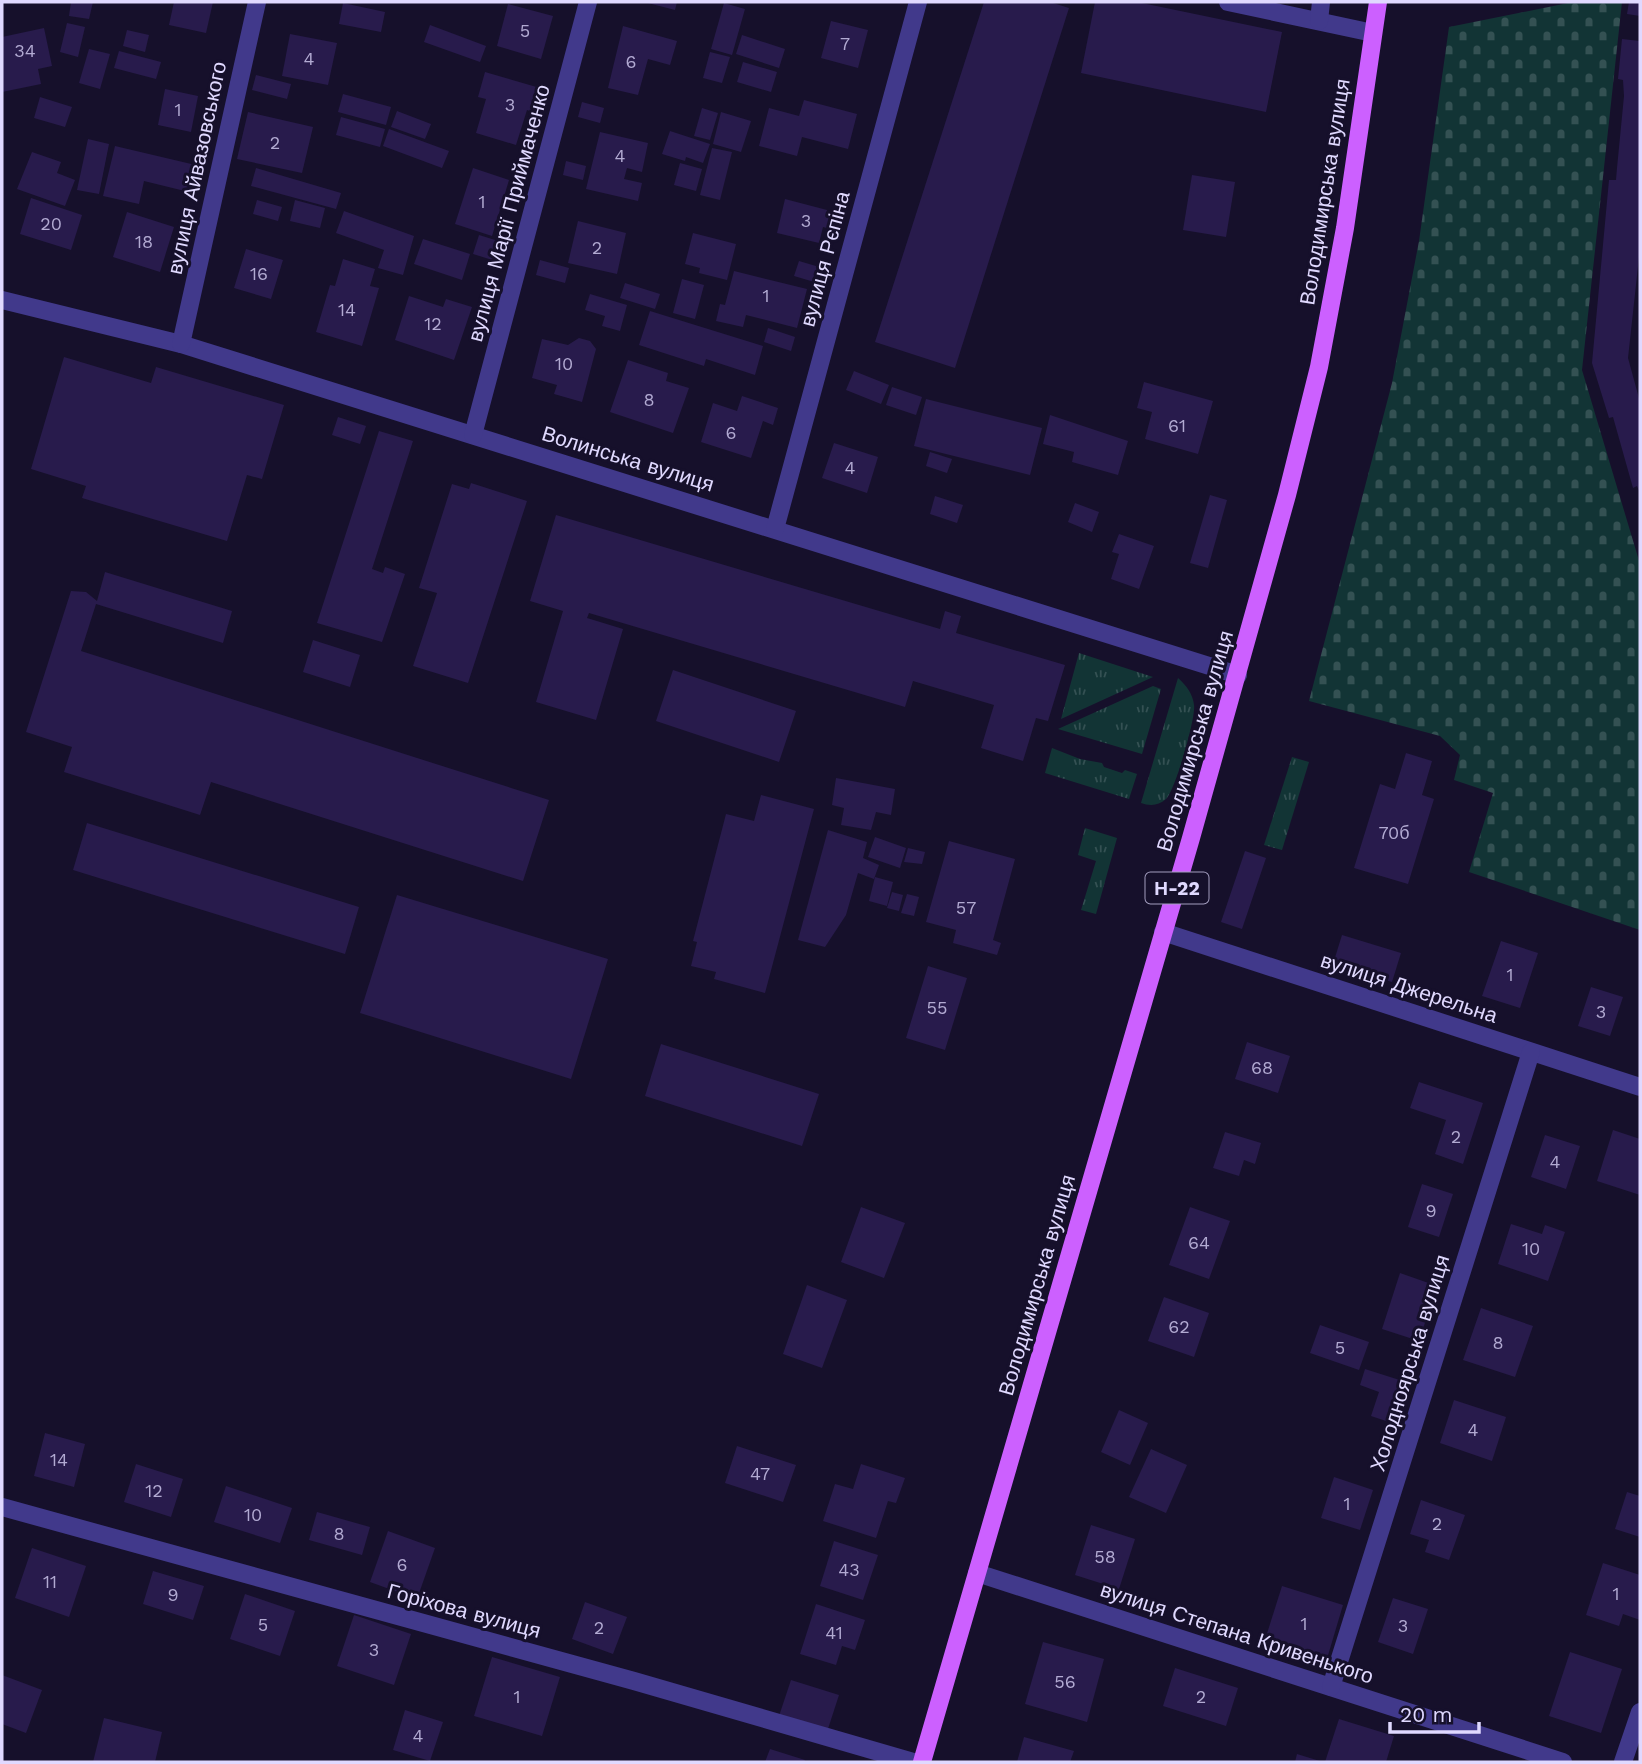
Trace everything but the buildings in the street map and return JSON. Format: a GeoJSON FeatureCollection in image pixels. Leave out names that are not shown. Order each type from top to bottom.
{"type":"FeatureCollection","features":[{"type":"Feature","properties":{"kind":"main road","name":"Володимирська вулиця"},"geometry":{"type":"LineString","coordinates":[[922,1762],[1238,675],[1318,367],[1345,229],[1378,2]]}},
{"type":"Feature","properties":{"kind":"street","name":"вулиця Айвазовського"},"geometry":{"type":"LineString","coordinates":[[181,344],[257,2]]}},
{"type":"Feature","properties":{"kind":"street","name":"вулиця Марії Приймаченко"},"geometry":{"type":"LineString","coordinates":[[473,435],[588,2]]}},
{"type":"Feature","properties":{"kind":"street","name":"вулиця Рєпіна"},"geometry":{"type":"LineString","coordinates":[[775,529],[918,2]]}},
{"type":"Feature","properties":{"kind":"street"},"geometry":{"type":"LineString","coordinates":[[1228,2],[1373,33]]}},
{"type":"Feature","properties":{"kind":"street"},"geometry":{"type":"LineString","coordinates":[[1319,21],[1321,2]]}},
{"type":"Feature","properties":{"kind":"street","name":"Волинська вулиця"},"geometry":{"type":"LineString","coordinates":[[2,300],[181,344],[1238,675]]}},
{"type":"Feature","properties":{"kind":"street","name":"вулиця Джерельна"},"geometry":{"type":"LineString","coordinates":[[1163,932],[1640,1087]]}},
{"type":"Feature","properties":{"kind":"street","name":"Холодноярська вулиця"},"geometry":{"type":"LineString","coordinates":[[1331,1688],[1531,1052]]}},
{"type":"Feature","properties":{"kind":"street","name":"Горіхова вулиця"},"geometry":{"type":"LineString","coordinates":[[2,1507],[620,1677],[913,1762]]}},
{"type":"Feature","properties":{"kind":"street","name":"вулиця Степана Кривенького"},"geometry":{"type":"LineString","coordinates":[[977,1573],[1563,1762]]}},
{"type":"Feature","properties":{"kind":"street"},"geometry":{"type":"LineString","coordinates":[[1623,1762],[1640,1712]]}},
{"type":"Feature","properties":{"kind":"green space"},"geometry":{"type":"Polygon","coordinates":[[[1573,2],[1622,2],[1582,370],[1640,564],[1640,930],[1469,872],[1493,793],[1454,780],[1460,755],[1440,736],[1309,701],[1392,383],[1419,241],[1449,27],[1573,2]]]}},
{"type":"Feature","properties":{"kind":"green space"},"geometry":{"type":"Polygon","coordinates":[[[1079,653],[1153,677],[1061,719],[1079,653]]]}},
{"type":"Feature","properties":{"kind":"green space"},"geometry":{"type":"Polygon","coordinates":[[[1178,678],[1189,690],[1193,701],[1194,712],[1188,738],[1166,799],[1157,804],[1144,804],[1141,803],[1178,678]]]}},
{"type":"Feature","properties":{"kind":"green space"},"geometry":{"type":"Polygon","coordinates":[[[1153,686],[1161,689],[1142,754],[1058,729],[1153,686]]]}},
{"type":"Feature","properties":{"kind":"green space"},"geometry":{"type":"Polygon","coordinates":[[[1052,748],[1080,759],[1102,763],[1104,767],[1122,773],[1125,770],[1137,774],[1129,799],[1045,773],[1052,748]]]}},
{"type":"Feature","properties":{"kind":"green space"},"geometry":{"type":"Polygon","coordinates":[[[1292,757],[1309,762],[1282,850],[1264,845],[1292,757]]]}},
{"type":"Feature","properties":{"kind":"green space"},"geometry":{"type":"Polygon","coordinates":[[[1085,828],[1117,838],[1096,914],[1081,910],[1096,861],[1078,855],[1085,828]]]}}]}
